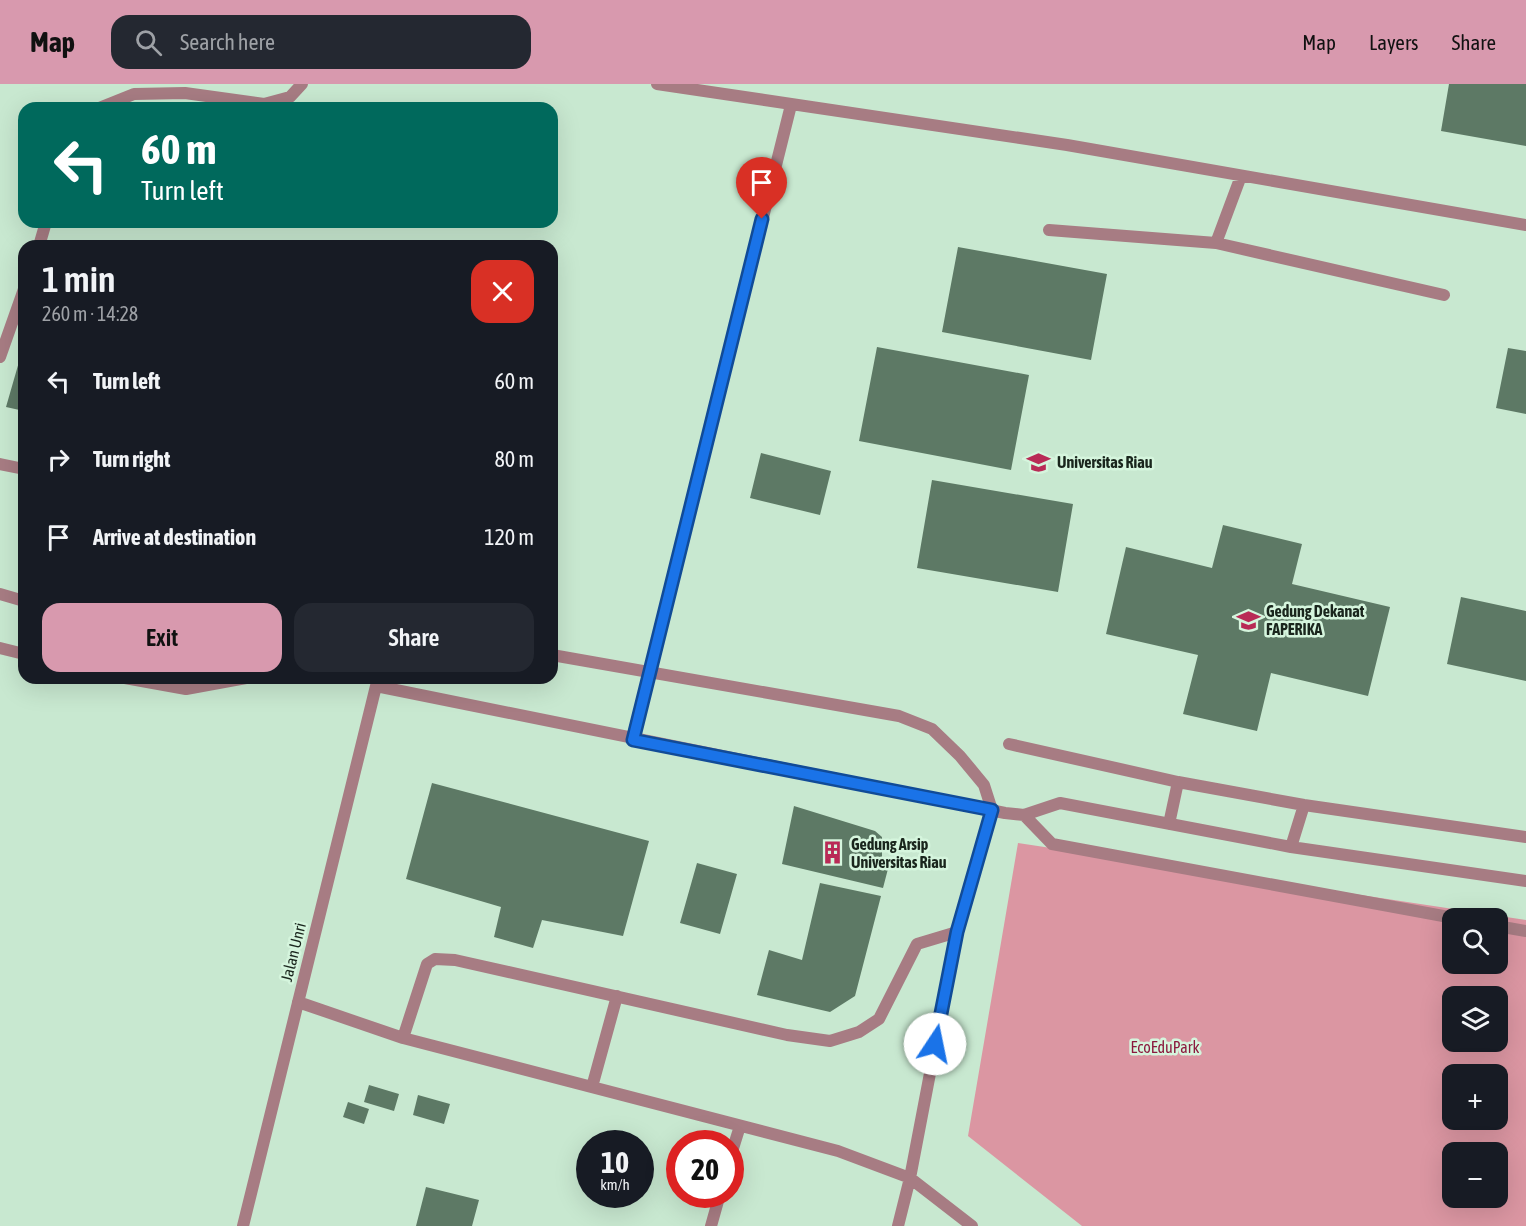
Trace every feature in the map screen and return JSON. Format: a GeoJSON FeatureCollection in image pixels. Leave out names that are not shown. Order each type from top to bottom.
{"type":"FeatureCollection","features":[{"type":"Feature","properties":{"kind":"lane"},"geometry":{"type":"LineString","coordinates":[[271,102],[290,97],[302,84]]}},
{"type":"Feature","properties":{"kind":"lane"},"geometry":{"type":"LineString","coordinates":[[657,84],[1066,145],[1526,225]]}},
{"type":"Feature","properties":{"kind":"lane"},"geometry":{"type":"LineString","coordinates":[[114,102],[134,94],[163,89],[250,102]]}},
{"type":"Feature","properties":{"kind":"lane"},"geometry":{"type":"LineString","coordinates":[[633,740],[791,105]]}},
{"type":"Feature","properties":{"kind":"lane"},"geometry":{"type":"LineString","coordinates":[[1216,243],[1241,176]]}},
{"type":"Feature","properties":{"kind":"lane"},"geometry":{"type":"LineString","coordinates":[[1049,230],[1216,243],[1444,295]]}},
{"type":"Feature","properties":{"kind":"lane"},"geometry":{"type":"LineString","coordinates":[[0,357],[18,306]]}},
{"type":"Feature","properties":{"kind":"lane"},"geometry":{"type":"LineString","coordinates":[[0,464],[18,468]]}},
{"type":"Feature","properties":{"kind":"lane"},"geometry":{"type":"LineString","coordinates":[[0,594],[18,599]]}},
{"type":"Feature","properties":{"kind":"lane"},"geometry":{"type":"LineString","coordinates":[[0,648],[18,652]]}},
{"type":"Feature","properties":{"kind":"lane"},"geometry":{"type":"LineString","coordinates":[[558,656],[899,716],[932,729],[960,756],[984,785],[992,810],[957,932],[910,1178],[898,1226]]}},
{"type":"Feature","properties":{"kind":"lane"},"geometry":{"type":"LineString","coordinates":[[156,684],[186,690],[216,684]]}},
{"type":"Feature","properties":{"kind":"lane","name":"Jalan Unri"},"geometry":{"type":"LineString","coordinates":[[243,1226],[374,684]]}},
{"type":"Feature","properties":{"kind":"lane"},"geometry":{"type":"LineString","coordinates":[[383,684],[633,740],[992,810],[1024,815],[1060,803],[1291,847],[1526,881]]}},
{"type":"Feature","properties":{"kind":"lane"},"geometry":{"type":"LineString","coordinates":[[1009,744],[1178,782],[1304,805],[1526,837]]}},
{"type":"Feature","properties":{"kind":"lane"},"geometry":{"type":"LineString","coordinates":[[1170,824],[1178,782]]}},
{"type":"Feature","properties":{"kind":"lane"},"geometry":{"type":"LineString","coordinates":[[1291,847],[1304,805]]}},
{"type":"Feature","properties":{"kind":"lane"},"geometry":{"type":"LineString","coordinates":[[1024,815],[1052,844],[1442,916]]}},
{"type":"Feature","properties":{"kind":"lane"},"geometry":{"type":"LineString","coordinates":[[1508,928],[1526,931]]}},
{"type":"Feature","properties":{"kind":"lane"},"geometry":{"type":"LineString","coordinates":[[403,1038],[427,964],[435,959],[455,960],[787,1035],[830,1041],[859,1032],[879,1019],[917,944],[957,932]]}},
{"type":"Feature","properties":{"kind":"lane"},"geometry":{"type":"LineString","coordinates":[[592,1087],[617,996]]}},
{"type":"Feature","properties":{"kind":"lane"},"geometry":{"type":"LineString","coordinates":[[298,1002],[403,1038],[838,1151],[910,1178],[972,1226]]}},
{"type":"Feature","properties":{"kind":"lane"},"geometry":{"type":"LineString","coordinates":[[739,1130],[740,1126]]}},
{"type":"Feature","properties":{"kind":"lane"},"geometry":{"type":"LineString","coordinates":[[711,1226],[716,1208]]}},
{"type":"Feature","properties":{"kind":"green space","name":"EcoEduPark"},"geometry":{"type":"Polygon","coordinates":[[[1018,843],[1447,908],[1442,908],[1442,974],[1508,974],[1508,917],[1526,920],[1526,1226],[1082,1226],[968,1136],[1018,843]]]}},
{"type":"Feature","properties":{"kind":"building"},"geometry":{"type":"Polygon","coordinates":[[[1449,84],[1526,84],[1526,146],[1441,131],[1449,84]]]}},
{"type":"Feature","properties":{"kind":"building"},"geometry":{"type":"Polygon","coordinates":[[[958,247],[1107,274],[1091,360],[942,332],[958,247]]]}},
{"type":"Feature","properties":{"kind":"building"},"geometry":{"type":"Polygon","coordinates":[[[877,347],[1029,375],[1011,470],[859,441],[877,347]]]}},
{"type":"Feature","properties":{"kind":"building"},"geometry":{"type":"Polygon","coordinates":[[[1508,348],[1526,351],[1526,414],[1496,408],[1508,348]]]}},
{"type":"Feature","properties":{"kind":"building"},"geometry":{"type":"Polygon","coordinates":[[[18,365],[18,410],[6,407],[18,365]]]}},
{"type":"Feature","properties":{"kind":"building"},"geometry":{"type":"Polygon","coordinates":[[[761,453],[831,471],[820,515],[750,498],[761,453]]]}},
{"type":"Feature","properties":{"kind":"building"},"geometry":{"type":"Polygon","coordinates":[[[932,480],[1073,504],[1058,592],[917,568],[932,480]]]}},
{"type":"Feature","properties":{"kind":"building","name":"Gedung Dekanat FAPERIKA"},"geometry":{"type":"Polygon","coordinates":[[[1223,525],[1302,544],[1292,584],[1390,607],[1368,696],[1271,673],[1257,731],[1183,714],[1198,655],[1106,634],[1126,547],[1212,568],[1223,525]]]}},
{"type":"Feature","properties":{"kind":"building"},"geometry":{"type":"Polygon","coordinates":[[[1461,597],[1526,611],[1526,681],[1447,664],[1461,597]]]}},
{"type":"Feature","properties":{"kind":"building"},"geometry":{"type":"Polygon","coordinates":[[[432,783],[649,841],[623,936],[542,920],[533,948],[494,937],[501,907],[406,879],[432,783]]]}},
{"type":"Feature","properties":{"kind":"building","name":"Gedung Arsip Universitas Riau"},"geometry":{"type":"Polygon","coordinates":[[[794,806],[875,831],[882,837],[882,861],[889,865],[883,888],[782,864],[794,806]]]}},
{"type":"Feature","properties":{"kind":"building"},"geometry":{"type":"Polygon","coordinates":[[[697,863],[737,874],[720,934],[680,923],[697,863]]]}},
{"type":"Feature","properties":{"kind":"building"},"geometry":{"type":"Polygon","coordinates":[[[820,883],[881,896],[855,996],[830,1012],[757,995],[769,950],[802,960],[820,883]]]}},
{"type":"Feature","properties":{"kind":"building"},"geometry":{"type":"Polygon","coordinates":[[[369,1085],[399,1094],[394,1111],[364,1102],[369,1085]]]}},
{"type":"Feature","properties":{"kind":"building"},"geometry":{"type":"Polygon","coordinates":[[[418,1095],[450,1104],[444,1124],[413,1115],[418,1095]]]}},
{"type":"Feature","properties":{"kind":"building"},"geometry":{"type":"Polygon","coordinates":[[[348,1102],[369,1109],[364,1124],[343,1117],[348,1102]]]}},
{"type":"Feature","properties":{"kind":"building"},"geometry":{"type":"Polygon","coordinates":[[[426,1187],[479,1200],[472,1226],[416,1226],[426,1187]]]}},
{"type":"Feature","properties":{"kind":"place","name":"Universitas Riau"},"geometry":{"type":"Point","coordinates":[1039,462]}},
{"type":"Feature","properties":{"kind":"place","name":"Gedung Dekanat FAPERIKA"},"geometry":{"type":"Point","coordinates":[1248,620]}},
{"type":"Feature","properties":{"kind":"place","name":"Gedung Arsip Universitas Riau"},"geometry":{"type":"Point","coordinates":[833,853]}},
{"type":"Feature","properties":{"kind":"route"},"geometry":{"type":"LineString","coordinates":[[762,219],[633,740],[992,810],[984,846],[957,932],[935,1044]]}}]}
